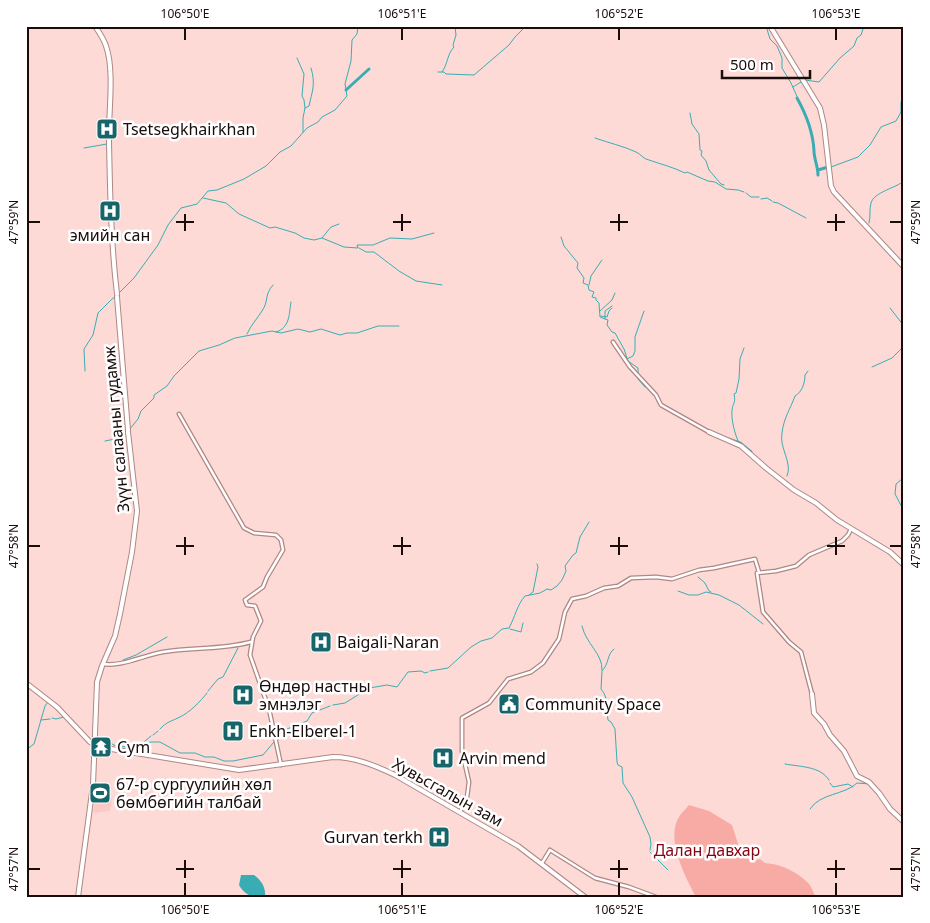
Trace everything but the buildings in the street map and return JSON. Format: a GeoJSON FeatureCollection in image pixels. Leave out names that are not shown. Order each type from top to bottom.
{"type":"FeatureCollection","features":[{"type":"Feature","properties":{"kind":"main road","name":"Зүүн салааны гудамж"},"geometry":{"type":"LineString","coordinates":[[78,897],[92,789],[96,687],[115,636],[122,607],[137,511],[128,431],[114,265],[109,136],[109,56],[106,45],[95,26]]}},
{"type":"Feature","properties":{"kind":"main road"},"geometry":{"type":"LineString","coordinates":[[770,26],[820,108],[824,123],[831,186],[834,192],[904,267]]}},
{"type":"Feature","properties":{"kind":"main road"},"geometry":{"type":"LineString","coordinates":[[709,432],[741,446],[777,478],[851,529],[890,552],[904,565]]}},
{"type":"Feature","properties":{"kind":"main road"},"geometry":{"type":"LineString","coordinates":[[26,683],[47,699],[94,745]]}},
{"type":"Feature","properties":{"kind":"main road"},"geometry":{"type":"LineString","coordinates":[[812,694],[814,713],[844,751],[856,776],[869,782],[879,792],[890,810],[904,822]]}},
{"type":"Feature","properties":{"kind":"main road","name":"Хувьсгалын зам"},"geometry":{"type":"LineString","coordinates":[[94,745],[239,770],[331,757],[356,760],[395,775],[515,844],[585,897]]}},
{"type":"Feature","properties":{"kind":"street"},"geometry":{"type":"LineString","coordinates":[[613,342],[630,367],[656,395],[661,405],[709,432]]}},
{"type":"Feature","properties":{"kind":"street"},"geometry":{"type":"LineString","coordinates":[[179,414],[244,528],[254,533],[276,535],[282,542],[283,550],[266,577],[264,585],[245,600],[247,605],[255,606],[260,621],[249,643],[250,654],[253,667],[265,695],[281,765]]}},
{"type":"Feature","properties":{"kind":"street"},"geometry":{"type":"LineString","coordinates":[[759,572],[776,571],[796,566],[809,555],[842,541],[851,529]]}},
{"type":"Feature","properties":{"kind":"street"},"geometry":{"type":"LineString","coordinates":[[460,812],[469,782],[462,751],[462,718],[489,702],[508,680],[535,670],[543,663],[560,639],[565,612],[572,599],[586,596],[604,588],[618,586],[631,578],[656,577],[672,579],[699,570],[756,560],[763,612],[789,642],[801,652],[812,694]]}},
{"type":"Feature","properties":{"kind":"street"},"geometry":{"type":"LineString","coordinates":[[103,664],[121,663],[170,651],[224,648],[249,643]]}},
{"type":"Feature","properties":{"kind":"street"},"geometry":{"type":"LineString","coordinates":[[542,863],[550,850],[595,878],[621,884],[656,897]]}},
{"type":"Feature","properties":{"kind":"shaded area"},"geometry":{"type":"Polygon","coordinates":[[[98,786],[110,787],[108,798],[112,799],[110,811],[93,813],[98,786]]]}},
{"type":"Feature","properties":{"kind":"green space","name":"Далан давхар"},"geometry":{"type":"Polygon","coordinates":[[[689,805],[709,811],[732,825],[740,850],[750,855],[750,862],[760,859],[765,863],[793,871],[808,883],[817,897],[696,897],[678,858],[674,836],[675,826],[679,817],[689,805]]]}},
{"type":"Feature","properties":{"kind":"water"},"geometry":{"type":"Polygon","coordinates":[[[241,875],[254,875],[257,877],[264,887],[265,897],[253,896],[244,892],[239,885],[241,875]]]}},
{"type":"Feature","properties":{"kind":"waterway"},"geometry":{"type":"LineString","coordinates":[[119,293],[134,278],[158,245],[168,225],[181,208],[197,204],[208,191],[217,190],[244,179],[266,166],[280,152],[291,146],[307,128],[335,110],[347,96],[345,84],[351,61],[352,40],[357,34],[358,26]]}},
{"type":"Feature","properties":{"kind":"waterway"},"geometry":{"type":"LineString","coordinates":[[442,72],[454,47],[455,26]]}},
{"type":"Feature","properties":{"kind":"waterway"},"geometry":{"type":"LineString","coordinates":[[438,72],[474,75],[509,45],[526,26]]}},
{"type":"Feature","properties":{"kind":"waterway"},"geometry":{"type":"LineString","coordinates":[[766,26],[770,39],[777,46],[782,58],[782,68],[799,101]]}},
{"type":"Feature","properties":{"kind":"waterway"},"geometry":{"type":"LineString","coordinates":[[805,80],[819,82],[840,58],[854,46],[864,26]]}},
{"type":"Feature","properties":{"kind":"waterway"},"geometry":{"type":"LineString","coordinates":[[297,58],[304,74],[302,96],[305,108],[303,132]]}},
{"type":"Feature","properties":{"kind":"waterway"},"geometry":{"type":"LineString","coordinates":[[305,108],[309,106],[313,88],[311,68]]}},
{"type":"Feature","properties":{"kind":"waterway"},"geometry":{"type":"LineString","coordinates":[[346,90],[369,69]]}},
{"type":"Feature","properties":{"kind":"waterway"},"geometry":{"type":"LineString","coordinates":[[793,87],[801,82]]}},
{"type":"Feature","properties":{"kind":"waterway"},"geometry":{"type":"LineString","coordinates":[[901,112],[901,102],[904,96]]}},
{"type":"Feature","properties":{"kind":"waterway"},"geometry":{"type":"LineString","coordinates":[[797,98],[811,130],[818,175]]}},
{"type":"Feature","properties":{"kind":"waterway"},"geometry":{"type":"LineString","coordinates":[[831,167],[858,157],[870,145],[881,127],[896,121],[901,112],[904,112]]}},
{"type":"Feature","properties":{"kind":"waterway"},"geometry":{"type":"LineString","coordinates":[[690,113],[692,124],[699,134],[701,155],[706,161],[709,170],[724,185]]}},
{"type":"Feature","properties":{"kind":"waterway"},"geometry":{"type":"LineString","coordinates":[[131,134],[155,128]]}},
{"type":"Feature","properties":{"kind":"waterway"},"geometry":{"type":"LineString","coordinates":[[595,138],[631,150],[644,158],[715,182],[726,189],[744,192]]}},
{"type":"Feature","properties":{"kind":"waterway"},"geometry":{"type":"LineString","coordinates":[[84,148],[107,144]]}},
{"type":"Feature","properties":{"kind":"waterway"},"geometry":{"type":"LineString","coordinates":[[818,170],[828,167]]}},
{"type":"Feature","properties":{"kind":"waterway"},"geometry":{"type":"LineString","coordinates":[[869,223],[870,206],[873,199],[904,181]]}},
{"type":"Feature","properties":{"kind":"waterway"},"geometry":{"type":"LineString","coordinates":[[746,193],[751,197],[759,197]]}},
{"type":"Feature","properties":{"kind":"waterway"},"geometry":{"type":"LineString","coordinates":[[203,198],[226,203],[239,214],[270,228],[275,227],[314,240],[322,238],[344,247],[358,248],[357,245],[373,245],[390,238],[412,239],[434,233]]}},
{"type":"Feature","properties":{"kind":"waterway"},"geometry":{"type":"LineString","coordinates":[[761,199],[767,198],[772,201]]}},
{"type":"Feature","properties":{"kind":"waterway"},"geometry":{"type":"LineString","coordinates":[[773,202],[806,218]]}},
{"type":"Feature","properties":{"kind":"waterway"},"geometry":{"type":"LineString","coordinates":[[322,238],[331,227],[339,224]]}},
{"type":"Feature","properties":{"kind":"waterway"},"geometry":{"type":"LineString","coordinates":[[561,237],[564,246],[578,263],[577,268],[584,278],[583,283],[588,285],[589,290],[594,292],[592,297],[596,298],[599,303],[600,317],[608,320],[607,325],[615,333],[628,361],[638,368],[638,379],[645,387]]}},
{"type":"Feature","properties":{"kind":"waterway"},"geometry":{"type":"LineString","coordinates":[[359,248],[366,252],[374,252],[416,281],[442,285]]}},
{"type":"Feature","properties":{"kind":"waterway"},"geometry":{"type":"LineString","coordinates":[[589,285],[591,276],[602,260]]}},
{"type":"Feature","properties":{"kind":"waterway"},"geometry":{"type":"LineString","coordinates":[[247,334],[264,307],[268,292],[273,285]]}},
{"type":"Feature","properties":{"kind":"waterway"},"geometry":{"type":"LineString","coordinates":[[600,311],[612,300],[615,293]]}},
{"type":"Feature","properties":{"kind":"waterway"},"geometry":{"type":"LineString","coordinates":[[85,371],[84,349],[93,335],[98,313],[116,296]]}},
{"type":"Feature","properties":{"kind":"waterway"},"geometry":{"type":"LineString","coordinates":[[276,332],[281,330],[286,324],[291,302]]}},
{"type":"Feature","properties":{"kind":"waterway"},"geometry":{"type":"LineString","coordinates":[[605,319],[605,311],[612,306]]}},
{"type":"Feature","properties":{"kind":"waterway"},"geometry":{"type":"LineString","coordinates":[[601,316],[607,317],[612,308]]}},
{"type":"Feature","properties":{"kind":"waterway"},"geometry":{"type":"LineString","coordinates":[[890,308],[904,326]]}},
{"type":"Feature","properties":{"kind":"waterway"},"geometry":{"type":"LineString","coordinates":[[627,359],[633,356],[635,351],[635,337],[644,311]]}},
{"type":"Feature","properties":{"kind":"waterway"},"geometry":{"type":"LineString","coordinates":[[129,430],[138,419],[141,411],[154,398],[154,395],[167,386],[174,376],[199,351],[235,338],[272,331],[281,333],[298,329],[310,332],[321,329],[340,335],[357,333],[378,326],[399,326]]}},
{"type":"Feature","properties":{"kind":"waterway"},"geometry":{"type":"LineString","coordinates":[[872,367],[892,358],[904,346]]}},
{"type":"Feature","properties":{"kind":"waterway"},"geometry":{"type":"LineString","coordinates":[[739,443],[732,418],[732,410],[735,401],[734,394],[736,393],[739,379],[740,359],[744,348]]}},
{"type":"Feature","properties":{"kind":"waterway"},"geometry":{"type":"LineString","coordinates":[[787,476],[788,466],[782,444],[783,427],[795,396],[801,390],[808,371]]}},
{"type":"Feature","properties":{"kind":"waterway"},"geometry":{"type":"LineString","coordinates":[[105,441],[120,438],[126,434]]}},
{"type":"Feature","properties":{"kind":"waterway"},"geometry":{"type":"LineString","coordinates":[[728,439],[740,443],[751,452]]}},
{"type":"Feature","properties":{"kind":"waterway"},"geometry":{"type":"LineString","coordinates":[[903,473],[902,479],[896,484],[895,494],[904,511]]}},
{"type":"Feature","properties":{"kind":"waterway"},"geometry":{"type":"LineString","coordinates":[[430,671],[448,668],[471,647],[481,641],[492,638],[502,629],[509,628],[525,596],[540,593],[547,589],[551,590],[557,586],[566,571],[565,566],[576,553],[580,537],[589,522]]}},
{"type":"Feature","properties":{"kind":"waterway"},"geometry":{"type":"LineString","coordinates":[[529,595],[533,592],[537,564]]}},
{"type":"Feature","properties":{"kind":"waterway"},"geometry":{"type":"LineString","coordinates":[[698,577],[711,592]]}},
{"type":"Feature","properties":{"kind":"waterway"},"geometry":{"type":"LineString","coordinates":[[678,591],[689,595],[698,595],[706,592],[719,595],[739,605],[763,624]]}},
{"type":"Feature","properties":{"kind":"waterway"},"geometry":{"type":"LineString","coordinates":[[510,629],[521,632],[523,623]]}},
{"type":"Feature","properties":{"kind":"waterway"},"geometry":{"type":"LineString","coordinates":[[582,626],[600,659],[602,670]]}},
{"type":"Feature","properties":{"kind":"waterway"},"geometry":{"type":"LineString","coordinates":[[123,660],[136,655],[167,637]]}},
{"type":"Feature","properties":{"kind":"waterway"},"geometry":{"type":"LineString","coordinates":[[208,691],[218,679],[223,677],[238,648]]}},
{"type":"Feature","properties":{"kind":"waterway"},"geometry":{"type":"LineString","coordinates":[[614,649],[602,671],[601,689],[606,700],[608,720],[615,729],[617,762],[622,767],[623,783],[632,797],[650,837],[650,850]]}},
{"type":"Feature","properties":{"kind":"waterway"},"geometry":{"type":"LineString","coordinates":[[333,705],[345,703],[369,688],[387,685],[397,687],[408,672],[428,672]]}},
{"type":"Feature","properties":{"kind":"waterway"},"geometry":{"type":"LineString","coordinates":[[160,729],[187,712],[207,693]]}},
{"type":"Feature","properties":{"kind":"waterway"},"geometry":{"type":"LineString","coordinates":[[26,750],[34,744],[45,706],[48,702]]}},
{"type":"Feature","properties":{"kind":"waterway"},"geometry":{"type":"LineString","coordinates":[[278,740],[287,729],[307,721],[312,713],[330,706]]}},
{"type":"Feature","properties":{"kind":"waterway"},"geometry":{"type":"LineString","coordinates":[[52,718],[64,717]]}},
{"type":"Feature","properties":{"kind":"waterway"},"geometry":{"type":"LineString","coordinates":[[41,720],[50,719]]}},
{"type":"Feature","properties":{"kind":"waterway"},"geometry":{"type":"LineString","coordinates":[[153,735],[158,731]]}},
{"type":"Feature","properties":{"kind":"waterway"},"geometry":{"type":"LineString","coordinates":[[96,736],[116,746],[127,747],[160,742],[180,753],[195,753],[224,761],[263,755],[274,742]]}},
{"type":"Feature","properties":{"kind":"waterway"},"geometry":{"type":"LineString","coordinates":[[144,742],[151,736]]}},
{"type":"Feature","properties":{"kind":"waterway"},"geometry":{"type":"LineString","coordinates":[[785,764],[821,772],[829,780]]}},
{"type":"Feature","properties":{"kind":"waterway"},"geometry":{"type":"LineString","coordinates":[[830,783],[833,787],[848,784],[853,787]]}},
{"type":"Feature","properties":{"kind":"waterway"},"geometry":{"type":"LineString","coordinates":[[810,809],[820,800],[846,790],[857,783],[870,784]]}},
{"type":"Feature","properties":{"kind":"waterway"},"geometry":{"type":"LineString","coordinates":[[650,852],[668,870]]}},
{"type":"Feature","properties":{"kind":"place","name":"Tsetsegkhairkhan"},"geometry":{"type":"Point","coordinates":[107,129]}},
{"type":"Feature","properties":{"kind":"place","name":"эмийн сан"},"geometry":{"type":"Point","coordinates":[110,211]}},
{"type":"Feature","properties":{"kind":"place","name":"Baigali-Naran"},"geometry":{"type":"Point","coordinates":[321,642]}},
{"type":"Feature","properties":{"kind":"place","name":"Өндөр настны эмнэлэг"},"geometry":{"type":"Point","coordinates":[243,695]}},
{"type":"Feature","properties":{"kind":"place","name":"Community Space"},"geometry":{"type":"Point","coordinates":[509,704]}},
{"type":"Feature","properties":{"kind":"place","name":"Enkh-Elberel-1"},"geometry":{"type":"Point","coordinates":[233,731]}},
{"type":"Feature","properties":{"kind":"place","name":"Cym"},"geometry":{"type":"Point","coordinates":[101,747]}},
{"type":"Feature","properties":{"kind":"place","name":"Arvin mend"},"geometry":{"type":"Point","coordinates":[443,758]}},
{"type":"Feature","properties":{"kind":"place","name":"67-р сургуулийн хөл бөмбөгийн талбай"},"geometry":{"type":"Point","coordinates":[100,793]}},
{"type":"Feature","properties":{"kind":"place","name":"Gurvan terkh"},"geometry":{"type":"Point","coordinates":[439,837]}}]}
